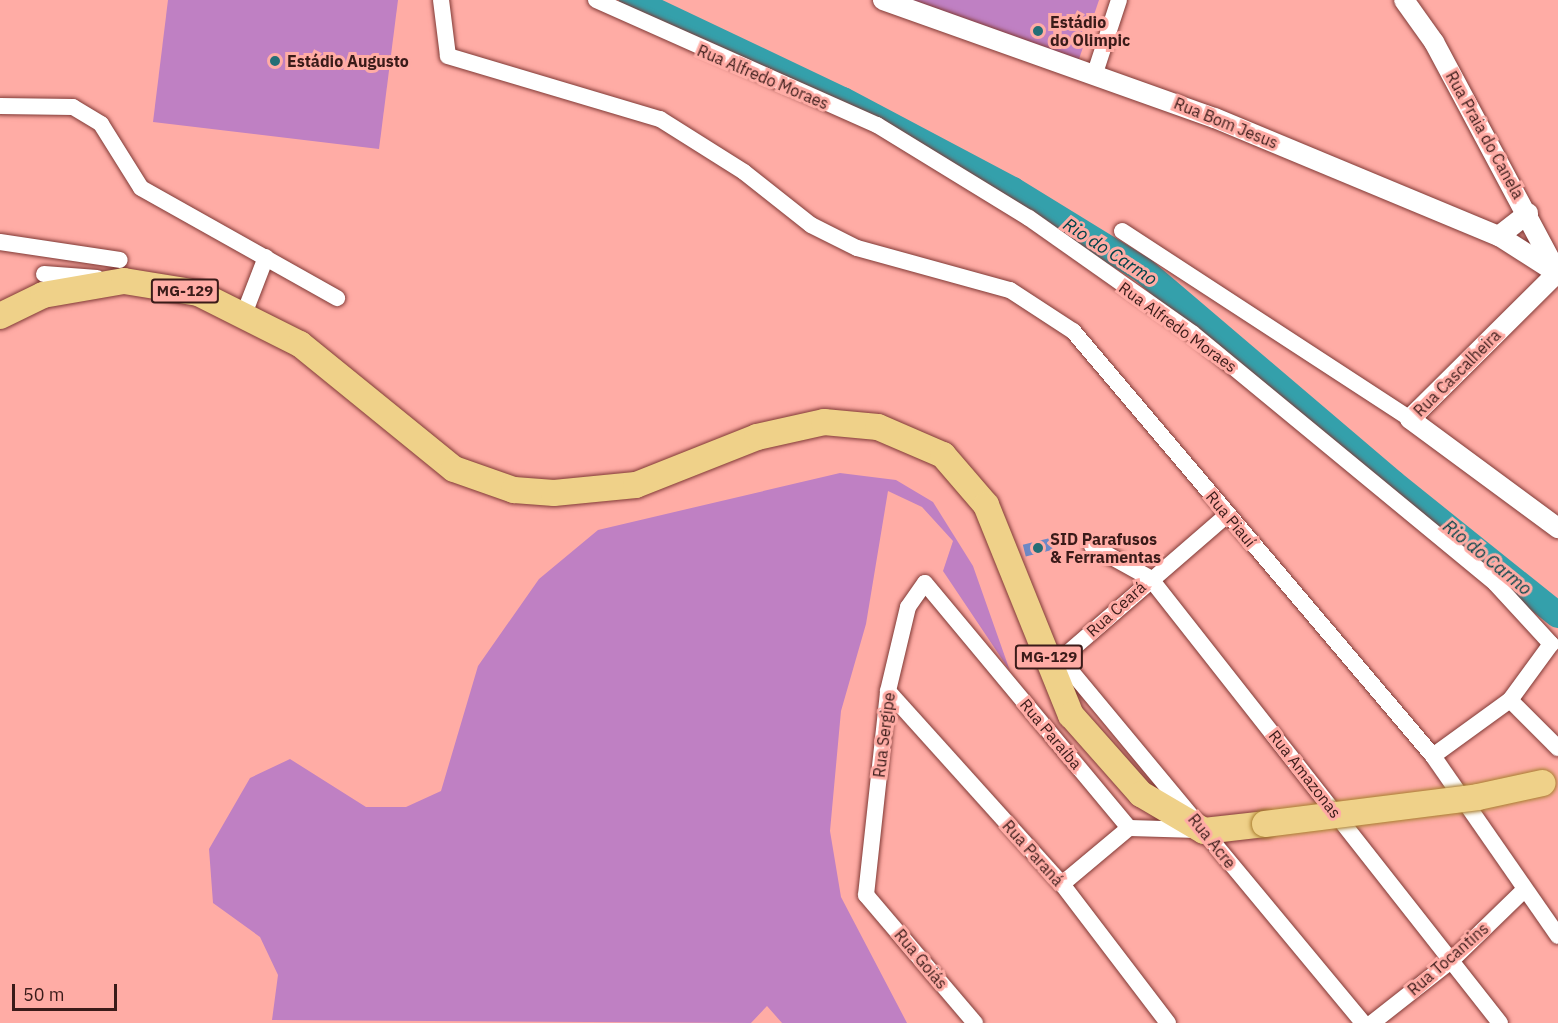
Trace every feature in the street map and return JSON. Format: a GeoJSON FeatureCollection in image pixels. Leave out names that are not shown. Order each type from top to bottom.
{"type":"FeatureCollection","features":[{"type":"Feature","properties":{"kind":"main road","name":"MG-129"},"geometry":{"type":"LineString","coordinates":[[0,316],[43,284],[122,270],[198,293],[300,344],[454,469],[514,490],[554,493],[636,484],[757,437],[824,422],[878,427],[943,454],[986,505],[1071,715],[1141,794],[1204,831]]}},
{"type":"Feature","properties":{"kind":"main road"},"geometry":{"type":"LineString","coordinates":[[1204,831],[1478,797],[1550,781]]}},
{"type":"Feature","properties":{"kind":"street","name":"Rua Piauí"},"geometry":{"type":"LineString","coordinates":[[441,0],[448,56],[660,119],[744,172],[811,225],[857,248],[1010,290],[1073,331],[1433,756],[1522,892],[1558,936]]}},
{"type":"Feature","properties":{"kind":"street","name":"Rua Alfredo Moraes"},"geometry":{"type":"LineString","coordinates":[[596,0],[877,126],[1029,218],[1192,333],[1495,583],[1551,644],[1510,700]]}},
{"type":"Feature","properties":{"kind":"street","name":"Rua Bom Jesus"},"geometry":{"type":"LineString","coordinates":[[883,0],[1095,73],[1498,236],[1558,274]]}},
{"type":"Feature","properties":{"kind":"street"},"geometry":{"type":"LineString","coordinates":[[1095,73],[1119,0]]}},
{"type":"Feature","properties":{"kind":"street","name":"Rua Praia do Canela"},"geometry":{"type":"LineString","coordinates":[[1404,0],[1434,42],[1528,213],[1558,274]]}},
{"type":"Feature","properties":{"kind":"street"},"geometry":{"type":"LineString","coordinates":[[0,106],[73,107],[101,124],[141,188],[337,298]]}},
{"type":"Feature","properties":{"kind":"street"},"geometry":{"type":"LineString","coordinates":[[1498,236],[1528,213]]}},
{"type":"Feature","properties":{"kind":"street"},"geometry":{"type":"LineString","coordinates":[[1122,231],[1410,419]]}},
{"type":"Feature","properties":{"kind":"street"},"geometry":{"type":"LineString","coordinates":[[0,242],[122,270]]}},
{"type":"Feature","properties":{"kind":"street"},"geometry":{"type":"LineString","coordinates":[[43,284],[45,253]]}},
{"type":"Feature","properties":{"kind":"street"},"geometry":{"type":"LineString","coordinates":[[244,314],[266,257]]}},
{"type":"Feature","properties":{"kind":"street","name":"Rua Cascalheira"},"geometry":{"type":"LineString","coordinates":[[1558,274],[1410,419],[1558,528]]}},
{"type":"Feature","properties":{"kind":"street","name":"Rua Ceará"},"geometry":{"type":"LineString","coordinates":[[1061,659],[1150,578],[1227,515]]}},
{"type":"Feature","properties":{"kind":"street","name":"Rua Amazonas"},"geometry":{"type":"LineString","coordinates":[[1092,546],[1150,578],[1500,1023]]}},
{"type":"Feature","properties":{"kind":"street","name":"Rua Sergipe"},"geometry":{"type":"LineString","coordinates":[[866,895],[888,691],[908,607],[925,582]]}},
{"type":"Feature","properties":{"kind":"street","name":"Rua Paraíba"},"geometry":{"type":"LineString","coordinates":[[925,582],[1129,828]]}},
{"type":"Feature","properties":{"kind":"street","name":"Rua Acre"},"geometry":{"type":"LineString","coordinates":[[1061,659],[1363,1023]]}},
{"type":"Feature","properties":{"kind":"street","name":"Rua Paraná"},"geometry":{"type":"LineString","coordinates":[[888,691],[1062,884],[1168,1023]]}},
{"type":"Feature","properties":{"kind":"street"},"geometry":{"type":"LineString","coordinates":[[1433,756],[1510,700],[1558,748]]}},
{"type":"Feature","properties":{"kind":"street"},"geometry":{"type":"LineString","coordinates":[[1062,884],[1129,828],[1204,831]]}},
{"type":"Feature","properties":{"kind":"street","name":"Rua Tocantins"},"geometry":{"type":"LineString","coordinates":[[1372,1023],[1452,960],[1522,892]]}},
{"type":"Feature","properties":{"kind":"street","name":"Rua Goiás"},"geometry":{"type":"LineString","coordinates":[[866,895],[975,1023]]}},
{"type":"Feature","properties":{"kind":"shaded area","name":"Estádio Augusto"},"geometry":{"type":"Polygon","coordinates":[[[168,0],[398,0],[379,149],[153,122],[168,0]]]}},
{"type":"Feature","properties":{"kind":"shaded area","name":"Estádio do Olimpic"},"geometry":{"type":"Polygon","coordinates":[[[897,0],[1099,0],[1078,62],[897,0]]]}},
{"type":"Feature","properties":{"kind":"shaded area"},"geometry":{"type":"Polygon","coordinates":[[[840,473],[896,480],[933,502],[973,566],[1010,671],[943,571],[953,541],[922,507],[888,491],[866,624],[841,711],[830,831],[841,897],[907,1023],[782,1023],[767,1006],[751,1023],[272,1020],[278,975],[260,937],[213,903],[209,849],[250,778],[290,759],[366,807],[406,807],[441,791],[478,666],[539,579],[598,530],[840,473]]]}},
{"type":"Feature","properties":{"kind":"building","name":"SID Parafusos & Ferramentas"},"geometry":{"type":"Polygon","coordinates":[[[1050,538],[1053,550],[1026,556],[1023,545],[1050,538]]]}},
{"type":"Feature","properties":{"kind":"waterway","name":"Rio do Carmo"},"geometry":{"type":"LineString","coordinates":[[632,0],[843,100],[1013,190],[1143,270],[1393,483],[1558,615]]}},
{"type":"Feature","properties":{"kind":"place","name":"Estádio do Olimpic"},"geometry":{"type":"Point","coordinates":[1038,31]}},
{"type":"Feature","properties":{"kind":"place","name":"Estádio Augusto"},"geometry":{"type":"Point","coordinates":[275,61]}},
{"type":"Feature","properties":{"kind":"place","name":"SID Parafusos & Ferramentas"},"geometry":{"type":"Point","coordinates":[1038,548]}}]}
